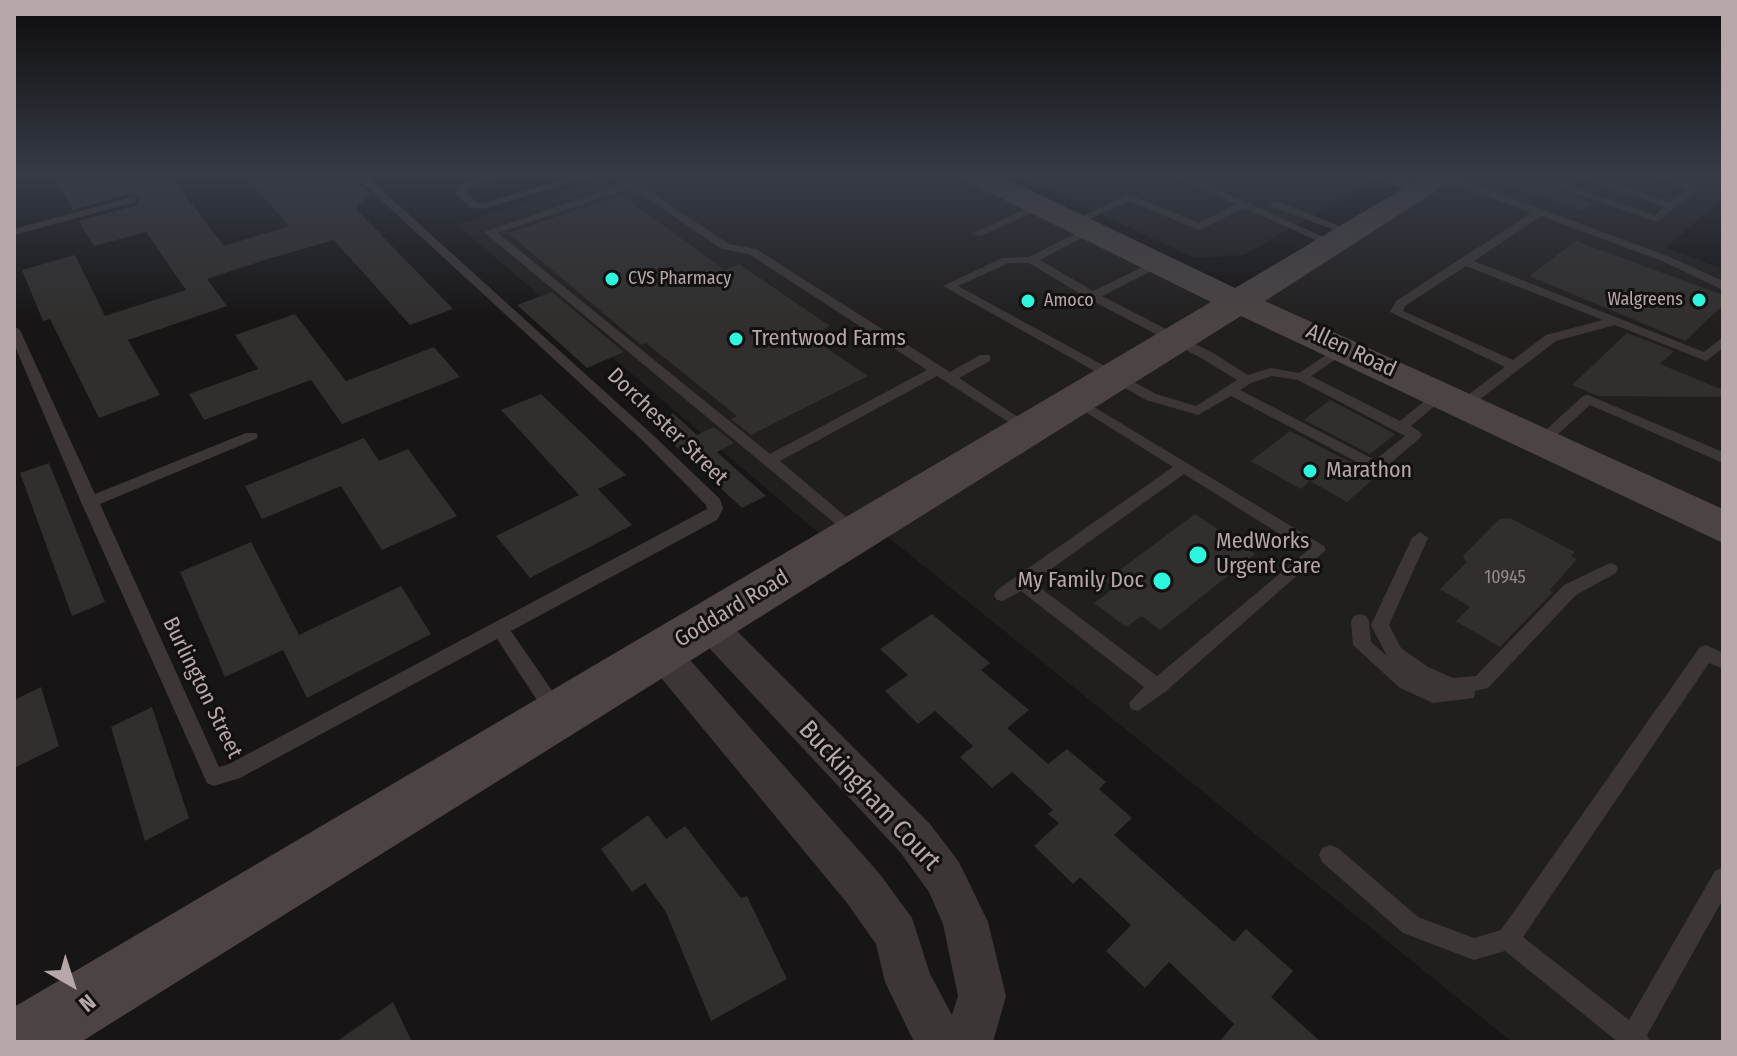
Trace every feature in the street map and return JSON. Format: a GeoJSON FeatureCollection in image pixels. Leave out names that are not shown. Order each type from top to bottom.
{"type":"FeatureCollection","features":[{"type":"Feature","properties":{"kind":"main road","name":"Goddard Road"},"geometry":{"type":"LineString","coordinates":[[19,1042],[1363,225]]}},
{"type":"Feature","properties":{"kind":"main road","name":"Allen Road"},"geometry":{"type":"LineString","coordinates":[[1083,226],[1157,264],[1454,399],[1723,527]]}},
{"type":"Feature","properties":{"kind":"street","name":"Buckingham Court"},"geometry":{"type":"LineString","coordinates":[[708,624],[915,838],[944,877],[965,922],[982,996],[968,1042]]}},
{"type":"Feature","properties":{"kind":"street"},"geometry":{"type":"LineString","coordinates":[[661,652],[784,791],[871,899],[896,934],[909,982],[940,1042]]}},
{"type":"Feature","properties":{"kind":"lane"},"geometry":{"type":"LineString","coordinates":[[14,232],[39,225]]}},
{"type":"Feature","properties":{"kind":"lane","name":"Dorchester Street"},"geometry":{"type":"LineString","coordinates":[[413,225],[714,503],[711,516],[500,629]]}},
{"type":"Feature","properties":{"kind":"lane"},"geometry":{"type":"LineString","coordinates":[[510,225],[490,232],[857,533]]}},
{"type":"Feature","properties":{"kind":"lane"},"geometry":{"type":"LineString","coordinates":[[694,225],[726,247],[752,251],[1029,429]]}},
{"type":"Feature","properties":{"kind":"lane"},"geometry":{"type":"LineString","coordinates":[[977,234],[996,225]]}},
{"type":"Feature","properties":{"kind":"lane"},"geometry":{"type":"LineString","coordinates":[[1306,225],[1342,238]]}},
{"type":"Feature","properties":{"kind":"lane"},"geometry":{"type":"LineString","coordinates":[[1317,225],[1342,238]]}},
{"type":"Feature","properties":{"kind":"lane"},"geometry":{"type":"LineString","coordinates":[[1515,366],[1396,312],[1400,304],[1519,225]]}},
{"type":"Feature","properties":{"kind":"lane"},"geometry":{"type":"LineString","coordinates":[[1576,225],[1666,259],[1723,286]]}},
{"type":"Feature","properties":{"kind":"lane"},"geometry":{"type":"LineString","coordinates":[[1031,260],[1083,226]]}},
{"type":"Feature","properties":{"kind":"lane"},"geometry":{"type":"LineString","coordinates":[[1138,703],[1318,550],[1184,467],[1095,389],[949,286],[1006,260],[1031,260],[1246,380]]}},
{"type":"Feature","properties":{"kind":"lane"},"geometry":{"type":"LineString","coordinates":[[1464,261],[1706,357],[1723,341]]}},
{"type":"Feature","properties":{"kind":"lane"},"geometry":{"type":"LineString","coordinates":[[1093,296],[1157,264]]}},
{"type":"Feature","properties":{"kind":"lane"},"geometry":{"type":"LineString","coordinates":[[1401,427],[1515,366],[1551,338],[1616,321]]}},
{"type":"Feature","properties":{"kind":"lane","name":"Burlington Street"},"geometry":{"type":"LineString","coordinates":[[14,330],[214,777],[233,772],[500,629]]}},
{"type":"Feature","properties":{"kind":"lane"},"geometry":{"type":"LineString","coordinates":[[1302,377],[1343,348]]}},
{"type":"Feature","properties":{"kind":"lane"},"geometry":{"type":"LineString","coordinates":[[769,461],[944,374],[985,358]]}},
{"type":"Feature","properties":{"kind":"lane"},"geometry":{"type":"LineString","coordinates":[[1095,389],[1151,397],[1198,411],[1230,390],[1246,380],[1271,372],[1302,377],[1415,435],[1376,467],[1230,390]]}},
{"type":"Feature","properties":{"kind":"lane"},"geometry":{"type":"LineString","coordinates":[[1542,441],[1588,399],[1723,458]]}},
{"type":"Feature","properties":{"kind":"lane"},"geometry":{"type":"LineString","coordinates":[[89,502],[251,436]]}},
{"type":"Feature","properties":{"kind":"lane"},"geometry":{"type":"LineString","coordinates":[[1003,595],[1184,467]]}},
{"type":"Feature","properties":{"kind":"lane"},"geometry":{"type":"LineString","coordinates":[[1420,538],[1380,625],[1395,653],[1421,672],[1452,686],[1481,683]]}},
{"type":"Feature","properties":{"kind":"lane"},"geometry":{"type":"LineString","coordinates":[[1360,621],[1362,645],[1407,683],[1433,695],[1462,696],[1481,683],[1570,590],[1610,569]]}},
{"type":"Feature","properties":{"kind":"lane"},"geometry":{"type":"LineString","coordinates":[[1021,582],[1158,687]]}},
{"type":"Feature","properties":{"kind":"lane"},"geometry":{"type":"LineString","coordinates":[[500,629],[557,715]]}},
{"type":"Feature","properties":{"kind":"lane"},"geometry":{"type":"LineString","coordinates":[[1330,855],[1411,925],[1474,949],[1508,939],[1706,652],[1723,662]]}},
{"type":"Feature","properties":{"kind":"lane"},"geometry":{"type":"LineString","coordinates":[[1508,939],[1635,1040],[1723,878]]}},
{"type":"Feature","properties":{"kind":"shaded area"},"geometry":{"type":"Polygon","coordinates":[[[457,225],[1082,225],[1240,300],[1364,225],[1692,225],[1666,248],[1723,269],[1723,1042],[1512,1042],[872,524],[835,547],[457,225]]]}},
{"type":"Feature","properties":{"kind":"shaded area"},"geometry":{"type":"Polygon","coordinates":[[[1124,225],[1296,225],[1244,255],[1195,258],[1124,225]]]}},
{"type":"Feature","properties":{"kind":"building"},"geometry":{"type":"Polygon","coordinates":[[[82,225],[208,225],[224,246],[288,225],[372,225],[453,309],[410,325],[334,240],[268,259],[207,279],[227,306],[128,340],[160,395],[99,418],[50,319],[43,321],[22,270],[75,255],[105,316],[186,290],[146,232],[94,246],[82,225]]]}},
{"type":"Feature","properties":{"kind":"building"},"geometry":{"type":"Polygon","coordinates":[[[531,225],[663,225],[725,270],[739,264],[830,326],[810,337],[868,376],[751,435],[731,419],[737,416],[646,343],[641,345],[508,233],[531,225]]]}},
{"type":"Feature","properties":{"kind":"building","name":"Walgreens"},"geometry":{"type":"Polygon","coordinates":[[[1576,241],[1723,295],[1723,305],[1685,341],[1529,276],[1576,241]]]}},
{"type":"Feature","properties":{"kind":"building"},"geometry":{"type":"Polygon","coordinates":[[[552,292],[624,352],[587,368],[517,305],[552,292]]]}},
{"type":"Feature","properties":{"kind":"building"},"geometry":{"type":"Polygon","coordinates":[[[295,314],[346,381],[434,347],[460,377],[342,424],[311,380],[204,420],[189,394],[258,369],[235,335],[295,314]]]}},
{"type":"Feature","properties":{"kind":"building"},"geometry":{"type":"Polygon","coordinates":[[[1627,333],[1674,351],[1660,364],[1723,390],[1723,397],[1598,396],[1572,385],[1627,333]]]}},
{"type":"Feature","properties":{"kind":"building"},"geometry":{"type":"Polygon","coordinates":[[[541,394],[626,475],[598,489],[632,525],[530,578],[496,536],[579,495],[501,410],[541,394]]]}},
{"type":"Feature","properties":{"kind":"building"},"geometry":{"type":"Polygon","coordinates":[[[1330,400],[1395,434],[1370,454],[1304,420],[1330,400]]]}},
{"type":"Feature","properties":{"kind":"building"},"geometry":{"type":"Polygon","coordinates":[[[673,413],[697,435],[714,427],[734,443],[717,452],[766,496],[742,508],[658,430],[673,413]]]}},
{"type":"Feature","properties":{"kind":"building","name":"Marathon"},"geometry":{"type":"Polygon","coordinates":[[[1290,431],[1356,465],[1350,470],[1371,481],[1347,502],[1310,481],[1301,489],[1251,461],[1290,431]]]}},
{"type":"Feature","properties":{"kind":"building"},"geometry":{"type":"Polygon","coordinates":[[[364,438],[379,461],[408,449],[457,516],[382,550],[341,486],[262,519],[245,486],[364,438]]]}},
{"type":"Feature","properties":{"kind":"building"},"geometry":{"type":"Polygon","coordinates":[[[49,463],[105,602],[72,616],[20,473],[49,463]]]}},
{"type":"Feature","properties":{"kind":"building"},"geometry":{"type":"Polygon","coordinates":[[[1195,514],[1255,554],[1160,630],[1142,616],[1126,627],[1094,603],[1114,588],[1105,581],[1195,514]]]}},
{"type":"Feature","properties":{"kind":"building"},"geometry":{"type":"Polygon","coordinates":[[[1510,518],[1575,552],[1571,556],[1577,559],[1550,590],[1553,592],[1500,647],[1456,621],[1470,607],[1440,589],[1467,562],[1463,556],[1499,519],[1510,518]]]}},
{"type":"Feature","properties":{"kind":"building"},"geometry":{"type":"Polygon","coordinates":[[[251,542],[299,635],[401,586],[431,634],[307,698],[283,650],[225,677],[180,572],[251,542]]]}},
{"type":"Feature","properties":{"kind":"building"},"geometry":{"type":"Polygon","coordinates":[[[932,614],[990,663],[981,670],[1029,710],[1007,728],[1048,764],[1067,749],[1106,782],[1099,789],[1132,818],[1114,835],[1234,942],[1246,929],[1293,971],[1271,997],[1321,1042],[1219,1042],[1234,1024],[1169,962],[1145,988],[1106,951],[1131,925],[1080,877],[1073,884],[1034,846],[1059,823],[1048,814],[1053,810],[1012,772],[992,788],[960,757],[973,746],[935,711],[918,724],[885,691],[908,675],[880,649],[932,614]]]}},
{"type":"Feature","properties":{"kind":"building"},"geometry":{"type":"Polygon","coordinates":[[[41,687],[59,746],[14,768],[14,700],[41,687]]]}},
{"type":"Feature","properties":{"kind":"building"},"geometry":{"type":"Polygon","coordinates":[[[152,707],[189,818],[145,841],[111,727],[152,707]]]}},
{"type":"Feature","properties":{"kind":"building"},"geometry":{"type":"Polygon","coordinates":[[[648,815],[666,839],[685,826],[741,898],[747,896],[787,979],[711,1021],[666,912],[645,883],[632,892],[601,849],[648,815]]]}},
{"type":"Feature","properties":{"kind":"building"},"geometry":{"type":"Polygon","coordinates":[[[393,1002],[412,1042],[336,1042],[393,1002]]]}},
{"type":"Feature","properties":{"kind":"place","name":"CVS Pharmacy"},"geometry":{"type":"Point","coordinates":[612,279]}},
{"type":"Feature","properties":{"kind":"place","name":"Walgreens"},"geometry":{"type":"Point","coordinates":[1699,300]}},
{"type":"Feature","properties":{"kind":"place","name":"Amoco"},"geometry":{"type":"Point","coordinates":[1028,301]}},
{"type":"Feature","properties":{"kind":"place","name":"Trentwood Farms"},"geometry":{"type":"Point","coordinates":[736,339]}},
{"type":"Feature","properties":{"kind":"place","name":"Marathon"},"geometry":{"type":"Point","coordinates":[1310,471]}},
{"type":"Feature","properties":{"kind":"place","name":"MedWorks Urgent Care"},"geometry":{"type":"Point","coordinates":[1198,555]}},
{"type":"Feature","properties":{"kind":"place","name":"My Family Doc"},"geometry":{"type":"Point","coordinates":[1162,581]}}]}
